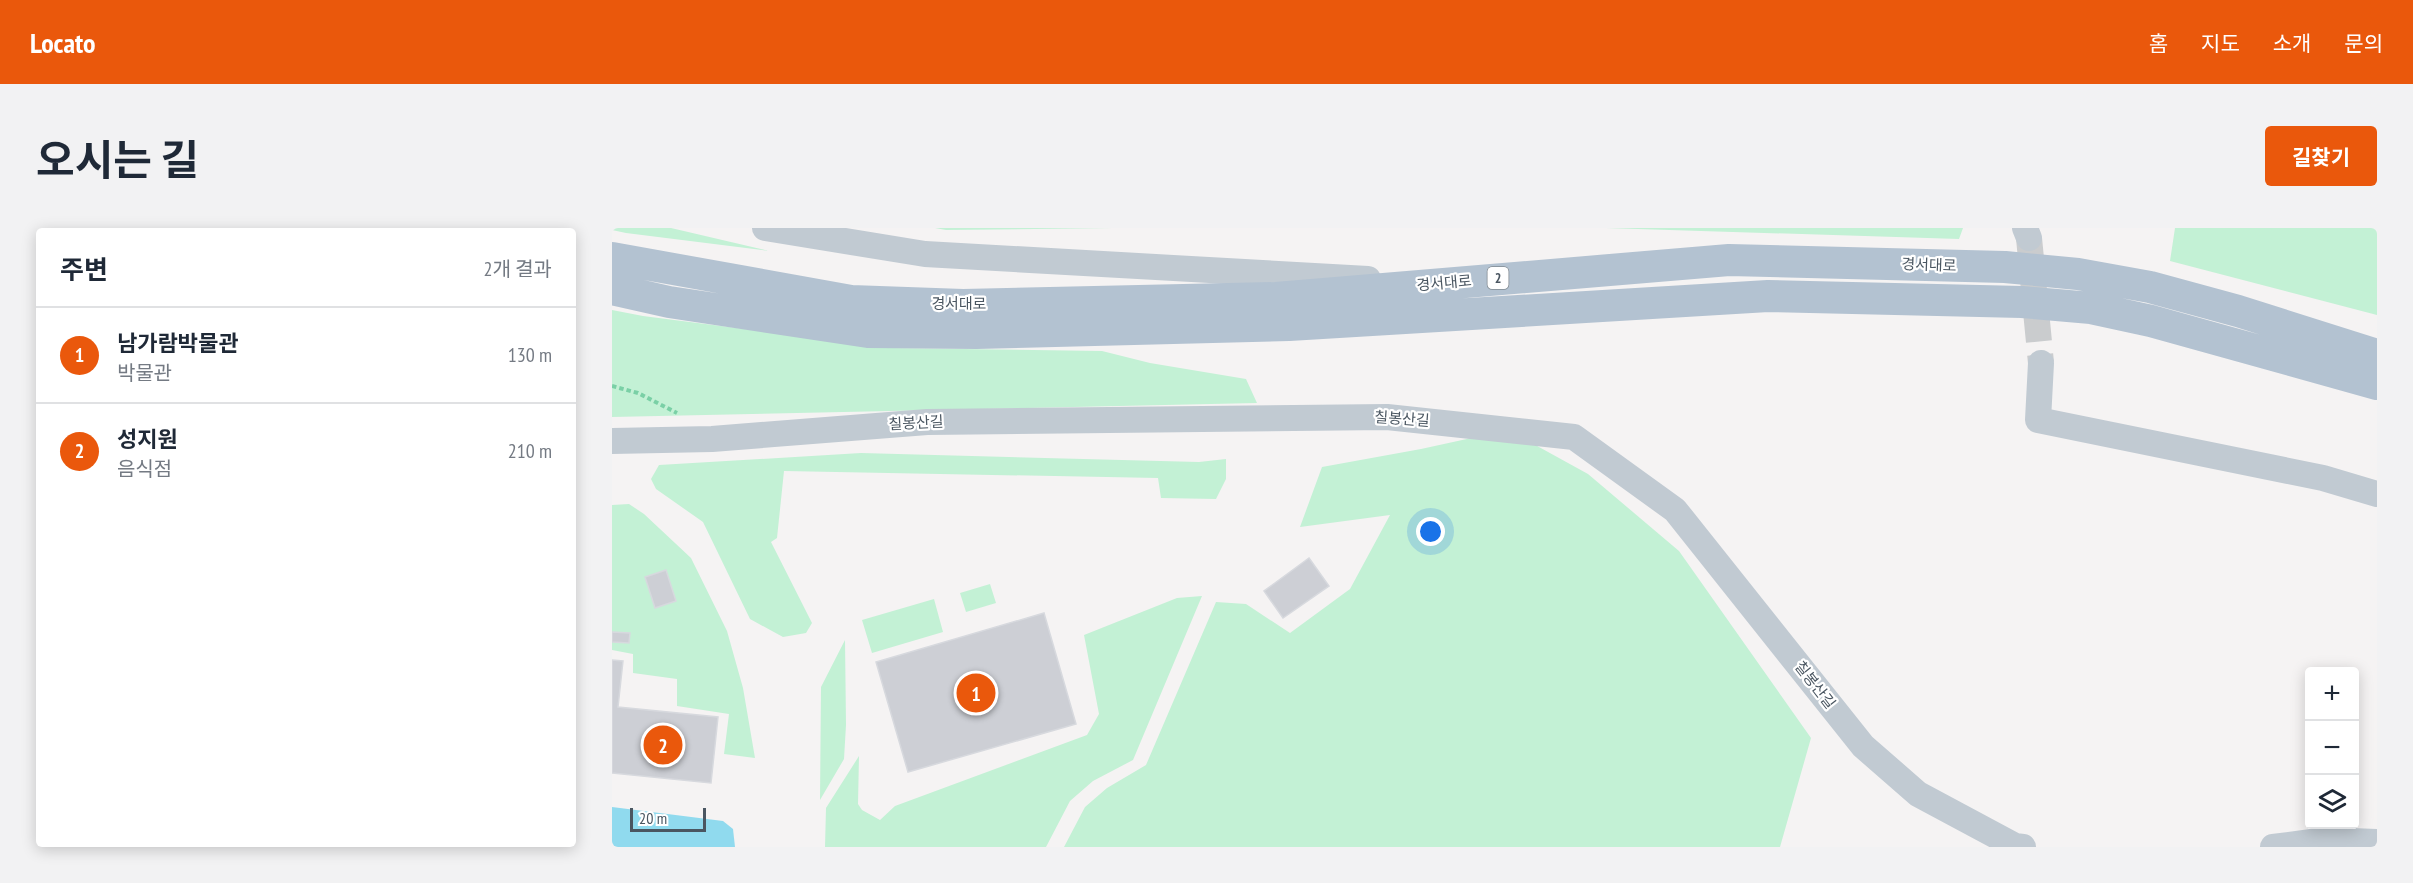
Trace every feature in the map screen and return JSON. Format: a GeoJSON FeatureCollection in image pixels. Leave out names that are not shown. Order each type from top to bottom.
{"type":"FeatureCollection","features":[{"type":"Feature","properties":{"kind":"main road","name":"경서대로"},"geometry":{"type":"LineString","coordinates":[[612,258],[851,301],[952,304],[1275,298],[1729,260],[2005,267],[2078,274],[2150,287],[2238,311],[2377,355]]}},
{"type":"Feature","properties":{"kind":"main road","name":"경서대로"},"geometry":{"type":"LineString","coordinates":[[612,289],[669,302],[868,332],[965,333],[1289,325],[1768,296],[1917,297],[2022,302],[2091,309],[2151,321],[2377,384]]}},
{"type":"Feature","properties":{"kind":"street"},"geometry":{"type":"LineString","coordinates":[[765,228],[925,254],[1443,283]]}},
{"type":"Feature","properties":{"kind":"street"},"geometry":{"type":"LineString","coordinates":[[2041,363],[2038,420],[2324,478],[2377,494]]}},
{"type":"Feature","properties":{"kind":"street","name":"칠봉산길"},"geometry":{"type":"LineString","coordinates":[[612,441],[712,439],[927,422],[1387,417],[1575,437],[1675,510],[1863,746],[1918,794],[2014,846],[2023,847]]}},
{"type":"Feature","properties":{"kind":"street"},"geometry":{"type":"LineString","coordinates":[[2273,847],[2326,840],[2377,843]]}},
{"type":"Feature","properties":{"kind":"path"},"geometry":{"type":"LineString","coordinates":[[612,386],[638,393],[686,418]]}},
{"type":"Feature","properties":{"kind":"green space"},"geometry":{"type":"Polygon","coordinates":[[[612,228],[671,228],[769,251],[626,233],[612,230],[612,228]]]}},
{"type":"Feature","properties":{"kind":"green space"},"geometry":{"type":"Polygon","coordinates":[[[935,228],[1113,228],[946,230],[935,228]]]}},
{"type":"Feature","properties":{"kind":"green space"},"geometry":{"type":"Polygon","coordinates":[[[1606,228],[1963,228],[1959,239],[1606,228]]]}},
{"type":"Feature","properties":{"kind":"green space"},"geometry":{"type":"Polygon","coordinates":[[[2175,228],[2377,228],[2377,315],[2170,261],[2175,228]]]}},
{"type":"Feature","properties":{"kind":"green space"},"geometry":{"type":"Polygon","coordinates":[[[612,310],[892,348],[1102,351],[1150,363],[1246,379],[1257,403],[612,417],[612,310]]]}},
{"type":"Feature","properties":{"kind":"green space"},"geometry":{"type":"Polygon","coordinates":[[[1508,430],[1588,474],[1679,551],[1811,738],[1780,847],[1064,847],[1085,807],[1107,788],[1146,765],[1216,602],[1246,604],[1290,633],[1350,589],[1390,515],[1300,527],[1322,467],[1508,430]]]}},
{"type":"Feature","properties":{"kind":"green space"},"geometry":{"type":"Polygon","coordinates":[[[861,453],[1199,462],[1226,459],[1226,479],[1216,499],[1161,498],[1158,478],[784,471],[777,538],[771,542],[812,623],[806,633],[783,637],[750,619],[703,522],[656,489],[651,479],[659,465],[861,453]]]}},
{"type":"Feature","properties":{"kind":"green space"},"geometry":{"type":"Polygon","coordinates":[[[629,504],[644,514],[691,558],[727,631],[743,688],[755,758],[724,754],[729,714],[677,706],[677,679],[633,673],[633,654],[612,650],[612,505],[629,504]]]}},
{"type":"Feature","properties":{"kind":"green space"},"geometry":{"type":"Polygon","coordinates":[[[990,584],[996,603],[966,612],[960,593],[990,584]]]}},
{"type":"Feature","properties":{"kind":"green space"},"geometry":{"type":"Polygon","coordinates":[[[1202,596],[1133,760],[1093,781],[1070,801],[1046,847],[825,847],[826,808],[859,756],[858,804],[862,810],[880,820],[895,806],[1087,735],[1099,714],[1084,635],[1177,598],[1202,596]]]}},
{"type":"Feature","properties":{"kind":"green space"},"geometry":{"type":"Polygon","coordinates":[[[934,599],[943,632],[872,653],[862,620],[934,599]]]}},
{"type":"Feature","properties":{"kind":"green space"},"geometry":{"type":"Polygon","coordinates":[[[845,640],[844,759],[820,800],[821,687],[845,640]]]}},
{"type":"Feature","properties":{"kind":"water"},"geometry":{"type":"Polygon","coordinates":[[[612,807],[723,821],[733,829],[735,847],[612,847],[612,807]]]}},
{"type":"Feature","properties":{"kind":"building"},"geometry":{"type":"Polygon","coordinates":[[[1309,558],[1329,586],[1283,618],[1264,591],[1309,558]]]}},
{"type":"Feature","properties":{"kind":"building"},"geometry":{"type":"Polygon","coordinates":[[[666,570],[676,601],[655,608],[645,577],[666,570]]]}},
{"type":"Feature","properties":{"kind":"building"},"geometry":{"type":"Polygon","coordinates":[[[1044,613],[1076,724],[908,772],[876,662],[1044,613]]]}},
{"type":"Feature","properties":{"kind":"building"},"geometry":{"type":"Polygon","coordinates":[[[612,632],[630,633],[629,643],[612,642],[612,632]]]}},
{"type":"Feature","properties":{"kind":"building"},"geometry":{"type":"Polygon","coordinates":[[[612,660],[623,661],[618,707],[718,717],[711,783],[612,773],[612,660]]]}},
{"type":"Feature","properties":{"kind":"tunnel"},"geometry":{"type":"LineString","coordinates":[[2029,238],[2041,363]]}},
{"type":"Feature","properties":{"kind":"place","name":"남가람박물관"},"geometry":{"type":"Point","coordinates":[976,693]}},
{"type":"Feature","properties":{"kind":"place","name":"성지원"},"geometry":{"type":"Point","coordinates":[663,745]}}]}
